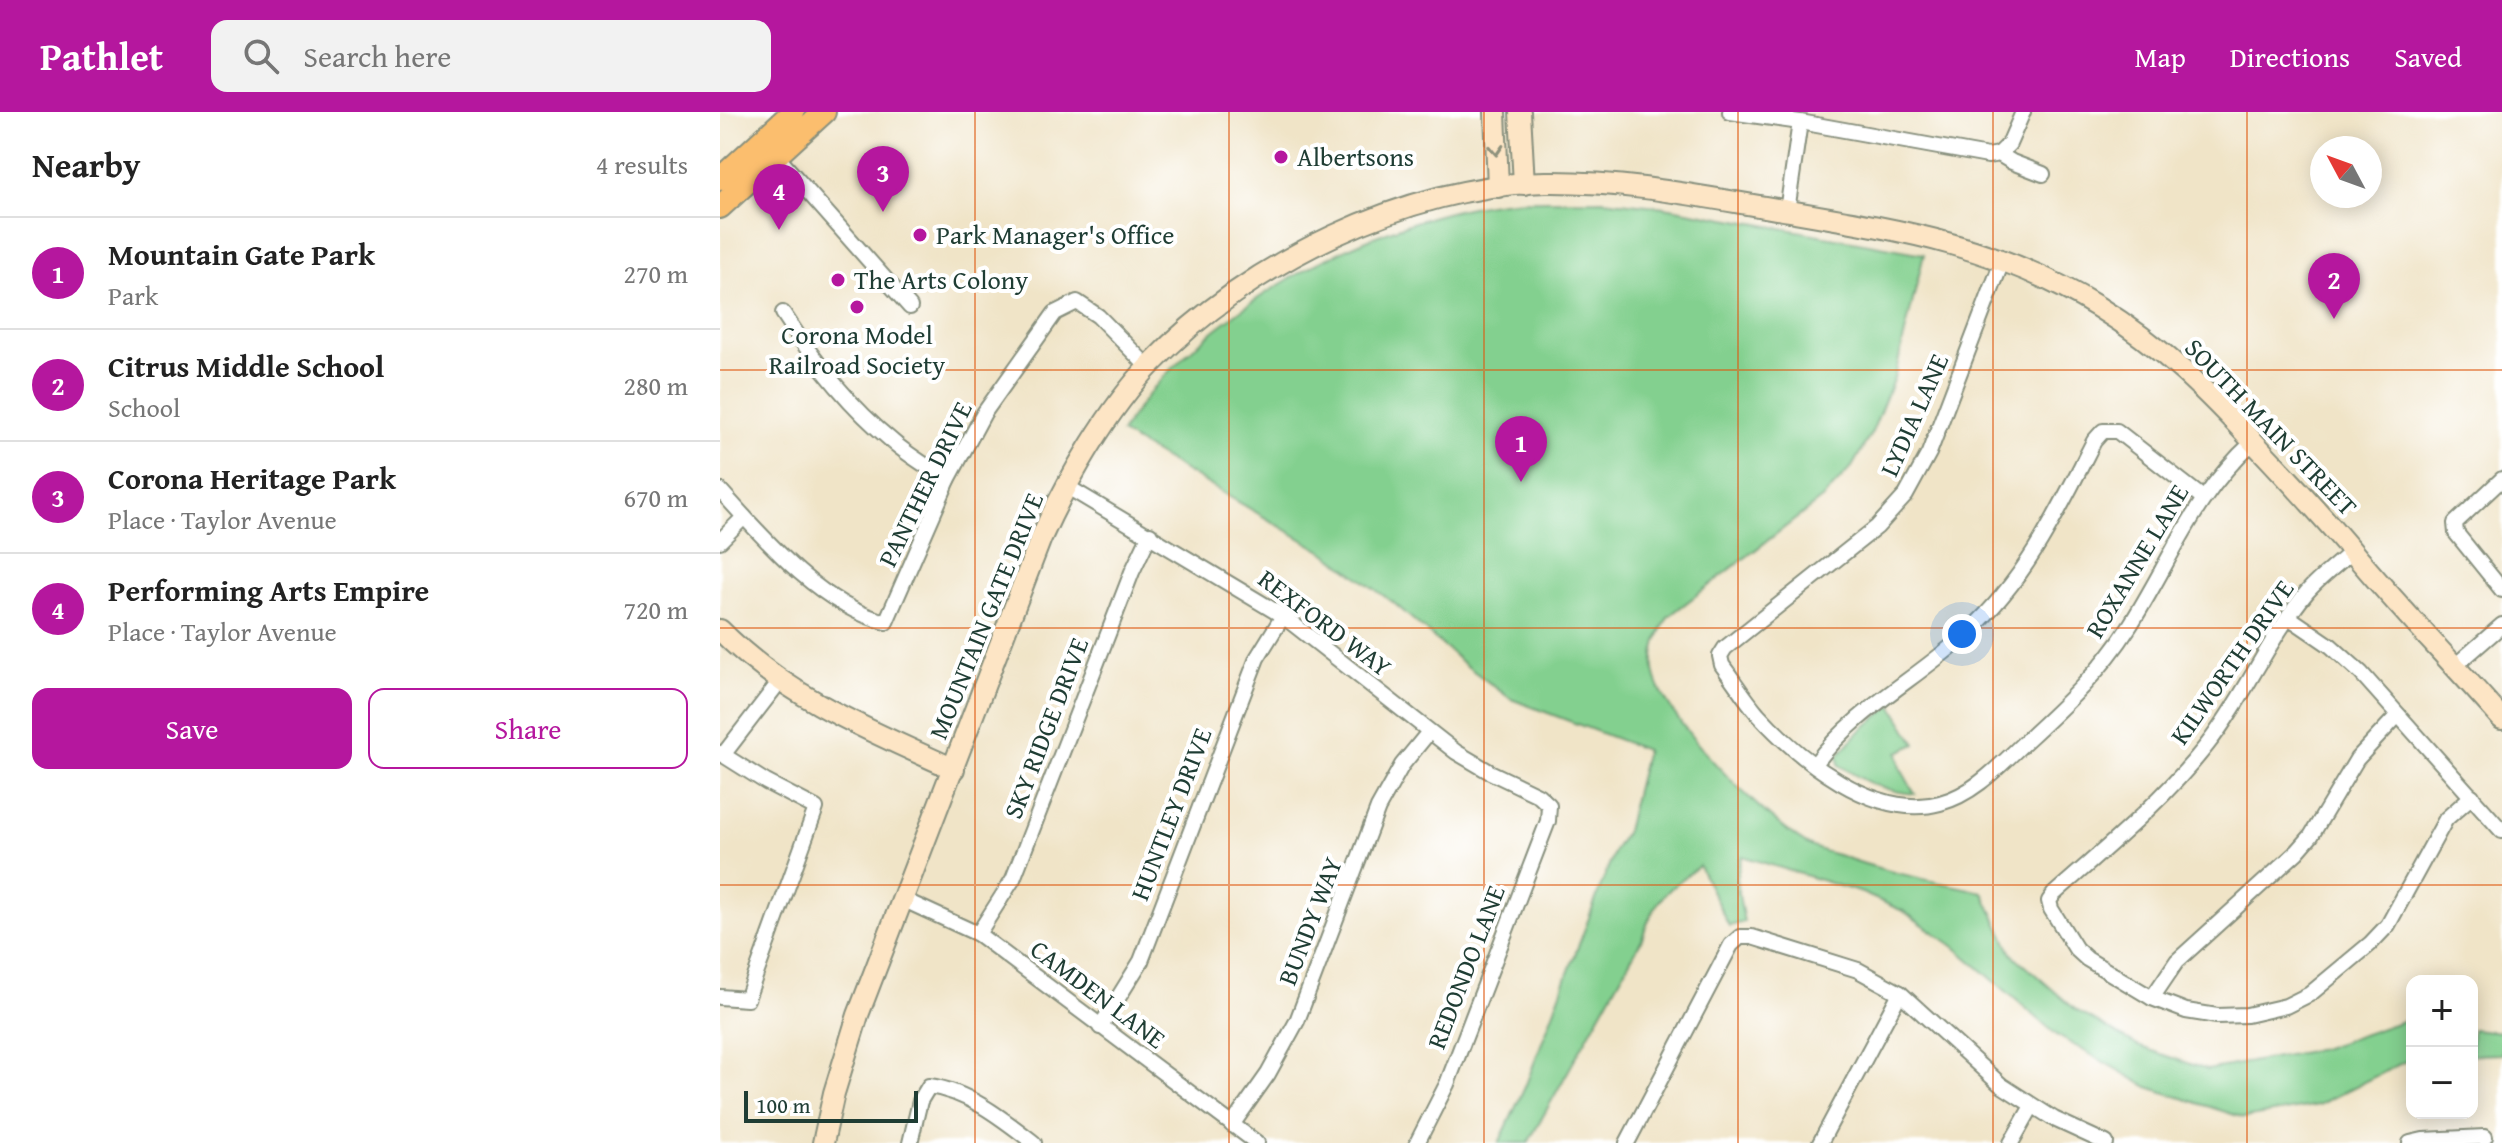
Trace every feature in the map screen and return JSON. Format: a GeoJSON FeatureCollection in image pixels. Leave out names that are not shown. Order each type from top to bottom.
{"type":"FeatureCollection","features":[{"type":"Feature","properties":{"kind":"main road"},"geometry":{"type":"LineString","coordinates":[[720,207],[793,112]]}},
{"type":"Feature","properties":{"kind":"main road"},"geometry":{"type":"LineString","coordinates":[[720,179],[824,112]]}},
{"type":"Feature","properties":{"kind":"main road"},"geometry":{"type":"LineString","coordinates":[[1495,112],[1498,187]]}},
{"type":"Feature","properties":{"kind":"main road"},"geometry":{"type":"LineString","coordinates":[[1520,112],[1524,184]]}},
{"type":"Feature","properties":{"kind":"main road","name":"SOUTH MAIN STREET"},"geometry":{"type":"LineString","coordinates":[[1498,187],[1609,183],[1725,199],[1943,240],[2003,259],[2054,282],[2099,307],[2190,375],[2502,719]]}},
{"type":"Feature","properties":{"kind":"main road","name":"MOUNTAIN GATE DRIVE"},"geometry":{"type":"LineString","coordinates":[[823,1143],[834,1093],[858,1015],[1041,538],[1066,486],[1103,428],[1148,367],[1180,335],[1233,294],[1287,260],[1392,211],[1498,187]]}},
{"type":"Feature","properties":{"kind":"main road"},"geometry":{"type":"LineString","coordinates":[[720,630],[780,681],[828,711],[954,769]]}},
{"type":"Feature","properties":{"kind":"street"},"geometry":{"type":"LineString","coordinates":[[1730,112],[1988,156],[1999,154],[2009,144],[2023,112]]}},
{"type":"Feature","properties":{"kind":"street"},"geometry":{"type":"LineString","coordinates":[[1787,211],[1800,122]]}},
{"type":"Feature","properties":{"kind":"street"},"geometry":{"type":"LineString","coordinates":[[768,147],[910,307]]}},
{"type":"Feature","properties":{"kind":"street"},"geometry":{"type":"LineString","coordinates":[[1999,154],[2043,174]]}},
{"type":"Feature","properties":{"kind":"street","name":"LYDIA LANE"},"geometry":{"type":"LineString","coordinates":[[1815,764],[1755,711],[1722,665],[1720,656],[1725,648],[1877,527],[1906,495],[1929,453],[2003,259]]}},
{"type":"Feature","properties":{"kind":"street","name":"PANTHER DRIVE"},"geometry":{"type":"LineString","coordinates":[[744,517],[771,548],[804,577],[864,617],[886,622],[948,480],[984,413],[1055,313],[1077,302],[1098,316],[1148,367]]}},
{"type":"Feature","properties":{"kind":"street"},"geometry":{"type":"LineString","coordinates":[[783,313],[813,360],[869,422],[948,480]]}},
{"type":"Feature","properties":{"kind":"street"},"geometry":{"type":"LineString","coordinates":[[1815,764],[1852,722],[1967,634],[2010,588],[2043,541],[2094,441],[2103,431],[2117,431],[2203,498]]}},
{"type":"Feature","properties":{"kind":"street","name":"ROXANNE LANE"},"geometry":{"type":"LineString","coordinates":[[1815,764],[1859,794],[1877,802],[1907,807],[1940,803],[1966,793],[2080,690],[2128,628],[2221,472],[2253,442]]}},
{"type":"Feature","properties":{"kind":"street"},"geometry":{"type":"LineString","coordinates":[[2502,479],[2455,523],[2456,533],[2502,590]]}},
{"type":"Feature","properties":{"kind":"street","name":"REXFORD WAY"},"geometry":{"type":"LineString","coordinates":[[1066,486],[1283,616],[1429,732],[1490,772],[1538,795],[1549,805]]}},
{"type":"Feature","properties":{"kind":"street"},"geometry":{"type":"LineString","coordinates":[[720,490],[744,517],[720,541]]}},
{"type":"Feature","properties":{"kind":"street","name":"SKY RIDGE DRIVE"},"geometry":{"type":"LineString","coordinates":[[978,934],[1013,879],[1132,572],[1150,534]]}},
{"type":"Feature","properties":{"kind":"street","name":"KILWORTH DRIVE"},"geometry":{"type":"LineString","coordinates":[[2152,998],[2087,959],[2068,936],[2049,901],[2169,790],[2207,746],[2237,704],[2308,591],[2352,551]]}},
{"type":"Feature","properties":{"kind":"street","name":"HUNTLEY DRIVE"},"geometry":{"type":"LineString","coordinates":[[1100,1027],[1141,961],[1257,658],[1283,616]]}},
{"type":"Feature","properties":{"kind":"street"},"geometry":{"type":"LineString","coordinates":[[2290,618],[2331,646],[2361,673],[2502,831]]}},
{"type":"Feature","properties":{"kind":"street"},"geometry":{"type":"LineString","coordinates":[[2455,666],[2502,625]]}},
{"type":"Feature","properties":{"kind":"street"},"geometry":{"type":"LineString","coordinates":[[720,997],[747,999],[816,808],[722,754],[780,681]]}},
{"type":"Feature","properties":{"kind":"street"},"geometry":{"type":"LineString","coordinates":[[2397,716],[2357,759],[2311,836],[2177,961],[2152,998],[2186,1011],[2217,1016],[2247,1015],[2286,1006],[2310,994],[2388,925],[2446,819],[2472,796]]}},
{"type":"Feature","properties":{"kind":"street","name":"BUNDY WAY"},"geometry":{"type":"LineString","coordinates":[[1232,1125],[1268,1074],[1297,1021],[1378,808],[1402,765],[1429,732]]}},
{"type":"Feature","properties":{"kind":"street","name":"REDONDO LANE"},"geometry":{"type":"LineString","coordinates":[[1417,1143],[1447,1084],[1548,821],[1549,805]]}},
{"type":"Feature","properties":{"kind":"street","name":"CAMDEN LANE"},"geometry":{"type":"LineString","coordinates":[[902,899],[978,934],[1257,1143]]}},
{"type":"Feature","properties":{"kind":"street"},"geometry":{"type":"LineString","coordinates":[[1627,1143],[1731,945],[1740,937],[1752,937],[1858,970],[1900,993],[2001,1085],[2054,1119],[2106,1143]]}},
{"type":"Feature","properties":{"kind":"street"},"geometry":{"type":"LineString","coordinates":[[1820,1143],[1900,993]]}},
{"type":"Feature","properties":{"kind":"street"},"geometry":{"type":"LineString","coordinates":[[910,1143],[920,1101],[929,1086],[949,1089],[1001,1118],[1034,1143]]}},
{"type":"Feature","properties":{"kind":"street"},"geometry":{"type":"LineString","coordinates":[[2011,1143],[2032,1106]]}},
{"type":"Feature","properties":{"kind":"street"},"geometry":{"type":"LineString","coordinates":[[2410,1143],[2485,1137]]}},
{"type":"Feature","properties":{"kind":"green space"},"geometry":{"type":"Polygon","coordinates":[[[1535,200],[1603,200],[1665,207],[1924,254],[1895,375],[1872,432],[1852,467],[1823,498],[1668,617],[1659,635],[1654,669],[1660,689],[1693,739],[1742,790],[1789,832],[1820,850],[1893,872],[1983,892],[2012,954],[2076,1010],[2138,1046],[2207,1070],[2321,1049],[2406,1020],[2406,1061],[2318,1105],[2244,1118],[2148,1087],[2058,1036],[1955,947],[1903,911],[1862,893],[1742,856],[1736,879],[1744,922],[1729,926],[1699,866],[1677,882],[1656,906],[1641,941],[1528,1143],[1499,1143],[1525,1087],[1615,849],[1626,831],[1646,750],[1511,699],[1464,664],[1395,604],[1327,554],[1121,433],[1153,389],[1193,348],[1240,311],[1292,277],[1347,249],[1403,226],[1459,210],[1535,200]]]}},
{"type":"Feature","properties":{"kind":"green space"},"geometry":{"type":"Polygon","coordinates":[[[1892,705],[1916,744],[1898,752],[1901,769],[1915,794],[1875,785],[1839,765],[1838,755],[1860,731],[1892,705]]]}},
{"type":"Feature","properties":{"kind":"green space"},"geometry":{"type":"Polygon","coordinates":[[[2478,1030],[2502,1032],[2502,1054],[2478,1055],[2478,1030]]]}},
{"type":"Feature","properties":{"kind":"place","name":"Albertsons"},"geometry":{"type":"Point","coordinates":[1281,157]}},
{"type":"Feature","properties":{"kind":"place","name":"Corona Heritage Park"},"geometry":{"type":"Point","coordinates":[883,212]}},
{"type":"Feature","properties":{"kind":"place","name":"Performing Arts Empire"},"geometry":{"type":"Point","coordinates":[779,230]}},
{"type":"Feature","properties":{"kind":"place","name":"Park Manager's Office"},"geometry":{"type":"Point","coordinates":[920,235]}},
{"type":"Feature","properties":{"kind":"place","name":"The Arts Colony"},"geometry":{"type":"Point","coordinates":[838,280]}},
{"type":"Feature","properties":{"kind":"place","name":"Corona Model Railroad Society"},"geometry":{"type":"Point","coordinates":[857,307]}},
{"type":"Feature","properties":{"kind":"place","name":"Citrus Middle School"},"geometry":{"type":"Point","coordinates":[2334,319]}},
{"type":"Feature","properties":{"kind":"place","name":"Mountain Gate Park"},"geometry":{"type":"Point","coordinates":[1521,482]}}]}
